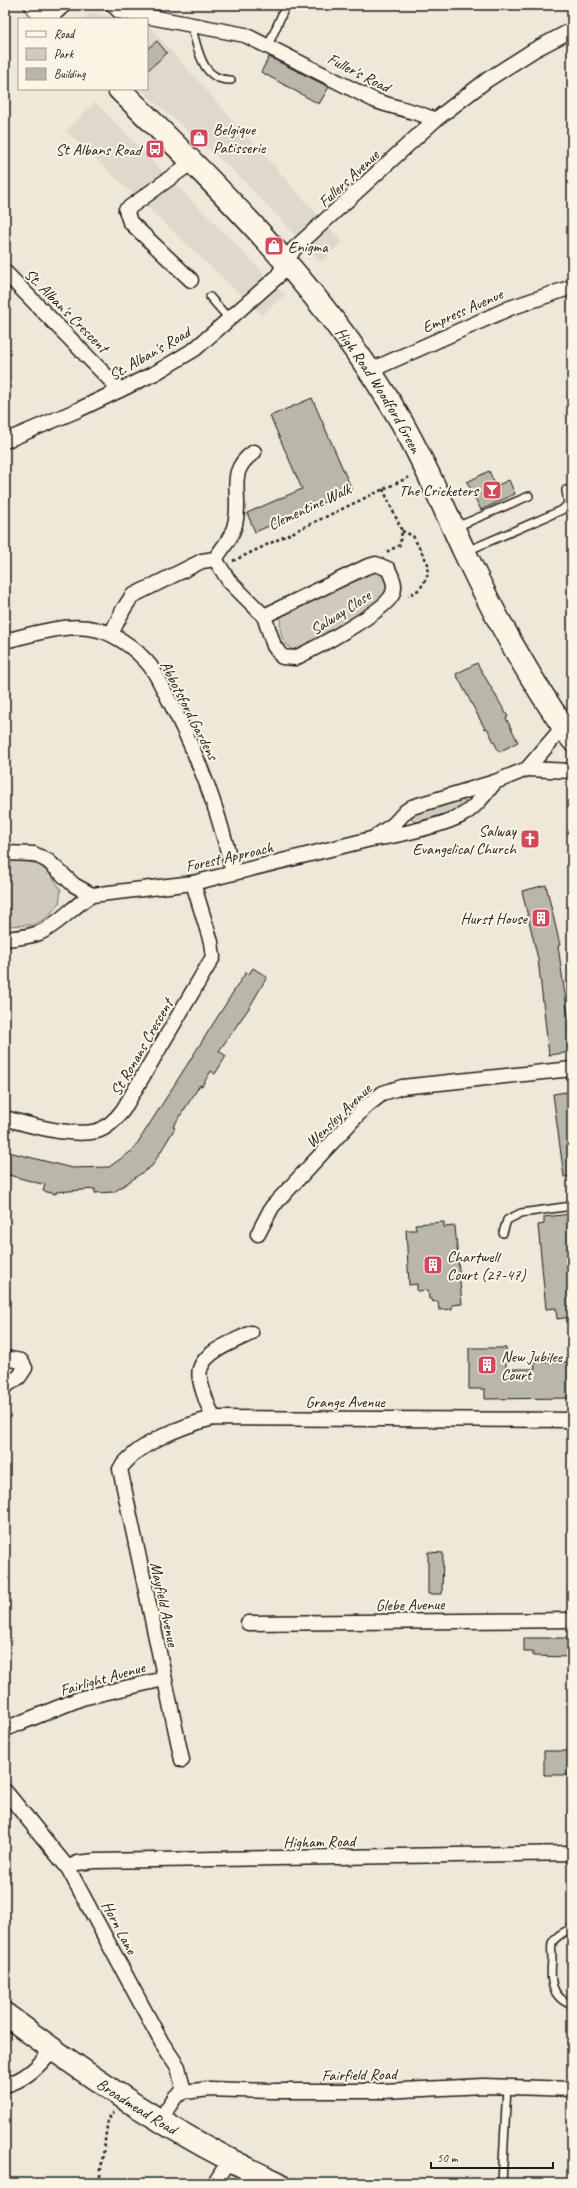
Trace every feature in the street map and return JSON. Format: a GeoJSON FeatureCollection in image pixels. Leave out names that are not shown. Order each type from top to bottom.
{"type":"FeatureCollection","features":[{"type":"Feature","properties":{"kind":"main road"},"geometry":{"type":"LineString","coordinates":[[36,5],[47,18]]}},
{"type":"Feature","properties":{"kind":"main road","name":"High Road Woodford Green"},"geometry":{"type":"LineString","coordinates":[[120,90],[263,235],[333,320],[369,371],[412,440],[453,528],[535,686],[568,733]]}},
{"type":"Feature","properties":{"kind":"main road","name":"Broadmead Road"},"geometry":{"type":"LineString","coordinates":[[5,2014],[52,2049],[163,2122],[229,2161],[278,2183]]}},
{"type":"Feature","properties":{"kind":"street"},"geometry":{"type":"LineString","coordinates":[[49,18],[64,5]]}},
{"type":"Feature","properties":{"kind":"street","name":"Fuller's Road"},"geometry":{"type":"LineString","coordinates":[[113,5],[119,11],[245,35],[374,100],[435,120]]}},
{"type":"Feature","properties":{"kind":"street"},"geometry":{"type":"LineString","coordinates":[[435,120],[487,80],[534,50],[572,30]]}},
{"type":"Feature","properties":{"kind":"street","name":"Fullers Avenue"},"geometry":{"type":"LineString","coordinates":[[286,262],[294,249],[435,120]]}},
{"type":"Feature","properties":{"kind":"street"},"geometry":{"type":"LineString","coordinates":[[191,280],[130,222],[126,210],[192,162]]}},
{"type":"Feature","properties":{"kind":"street","name":"St. Alban's Road"},"geometry":{"type":"LineString","coordinates":[[5,441],[78,410],[120,390],[157,372],[195,349],[230,320],[277,277],[286,262]]}},
{"type":"Feature","properties":{"kind":"street","name":"St. Alban's Crescent"},"geometry":{"type":"LineString","coordinates":[[5,272],[120,390]]}},
{"type":"Feature","properties":{"kind":"street","name":"Empress Avenue"},"geometry":{"type":"LineString","coordinates":[[369,371],[510,308],[572,287]]}},
{"type":"Feature","properties":{"kind":"street"},"geometry":{"type":"LineString","coordinates":[[111,634],[132,596],[202,561],[217,563],[229,540],[235,524],[237,471],[241,463],[254,452]]}},
{"type":"Feature","properties":{"kind":"street","name":"Salway Close"},"geometry":{"type":"LineString","coordinates":[[217,563],[229,581],[264,616],[274,646],[282,657],[295,658],[381,608],[392,595],[394,581],[388,569],[376,564],[366,567],[264,616]]}},
{"type":"Feature","properties":{"kind":"street","name":"Abbotsford Gardens"},"geometry":{"type":"LineString","coordinates":[[5,641],[53,629],[70,627],[111,634],[146,661],[187,735],[211,793],[233,873]]}},
{"type":"Feature","properties":{"kind":"street","name":"Forest Approach"},"geometry":{"type":"LineString","coordinates":[[371,839],[394,824],[406,811],[412,807],[495,782],[527,769],[568,733]]}},
{"type":"Feature","properties":{"kind":"street","name":"Forest Approach"},"geometry":{"type":"LineString","coordinates":[[527,769],[569,777]]}},
{"type":"Feature","properties":{"kind":"street","name":"Forest Approach"},"geometry":{"type":"LineString","coordinates":[[5,939],[38,934],[47,929],[78,903],[92,895],[193,883],[371,839],[388,837],[462,816],[476,805],[495,782]]}},
{"type":"Feature","properties":{"kind":"street"},"geometry":{"type":"LineString","coordinates":[[5,853],[34,854],[48,861],[74,885],[92,895]]}},
{"type":"Feature","properties":{"kind":"street","name":"St Ronans Crescent"},"geometry":{"type":"LineString","coordinates":[[5,1118],[39,1128],[68,1131],[96,1131],[111,1124],[123,1110],[213,957],[211,942],[193,883]]}},
{"type":"Feature","properties":{"kind":"street","name":"Wensley Avenue"},"geometry":{"type":"LineString","coordinates":[[258,1234],[272,1207],[365,1107],[383,1093],[402,1087],[572,1069]]}},
{"type":"Feature","properties":{"kind":"street"},"geometry":{"type":"LineString","coordinates":[[213,1418],[199,1378],[202,1365],[210,1354],[251,1333]]}},
{"type":"Feature","properties":{"kind":"street"},"geometry":{"type":"LineString","coordinates":[[5,1358],[21,1361],[25,1368],[19,1378],[5,1386]]}},
{"type":"Feature","properties":{"kind":"street","name":"Grange Avenue"},"geometry":{"type":"LineString","coordinates":[[128,1457],[137,1450],[197,1422],[213,1418],[572,1420]]}},
{"type":"Feature","properties":{"kind":"street","name":"Mayfield Avenue"},"geometry":{"type":"LineString","coordinates":[[128,1457],[120,1469],[182,1760]]}},
{"type":"Feature","properties":{"kind":"street","name":"Glebe Avenue"},"geometry":{"type":"LineString","coordinates":[[248,1623],[572,1620]]}},
{"type":"Feature","properties":{"kind":"street","name":"Fairlight Avenue"},"geometry":{"type":"LineString","coordinates":[[5,1729],[82,1698],[164,1679]]}},
{"type":"Feature","properties":{"kind":"street","name":"Horn Lane"},"geometry":{"type":"LineString","coordinates":[[5,1791],[68,1868],[162,2043],[178,2067],[184,2092]]}},
{"type":"Feature","properties":{"kind":"street","name":"Higham Road"},"geometry":{"type":"LineString","coordinates":[[68,1868],[77,1863],[95,1861],[572,1853]]}},
{"type":"Feature","properties":{"kind":"street"},"geometry":{"type":"LineString","coordinates":[[5,2085],[18,2082],[35,2069],[52,2049]]}},
{"type":"Feature","properties":{"kind":"street","name":"Fairfield Road"},"geometry":{"type":"LineString","coordinates":[[184,2092],[210,2088],[272,2091],[383,2091],[507,2086],[572,2089]]}},
{"type":"Feature","properties":{"kind":"street"},"geometry":{"type":"LineString","coordinates":[[163,2122],[167,2109],[176,2096],[184,2092]]}},
{"type":"Feature","properties":{"kind":"street"},"geometry":{"type":"LineString","coordinates":[[215,2183],[229,2161]]}},
{"type":"Feature","properties":{"kind":"lane"},"geometry":{"type":"LineString","coordinates":[[268,46],[286,5]]}},
{"type":"Feature","properties":{"kind":"lane"},"geometry":{"type":"LineString","coordinates":[[191,25],[203,67],[218,78],[231,80]]}},
{"type":"Feature","properties":{"kind":"lane"},"geometry":{"type":"LineString","coordinates":[[210,297],[230,320]]}},
{"type":"Feature","properties":{"kind":"lane"},"geometry":{"type":"LineString","coordinates":[[465,552],[562,510],[568,504],[566,490]]}},
{"type":"Feature","properties":{"kind":"lane"},"geometry":{"type":"LineString","coordinates":[[453,528],[529,496]]}},
{"type":"Feature","properties":{"kind":"lane"},"geometry":{"type":"LineString","coordinates":[[503,1234],[508,1220],[521,1213],[572,1206]]}},
{"type":"Feature","properties":{"kind":"lane"},"geometry":{"type":"LineString","coordinates":[[572,1928],[560,1934],[552,1943],[550,1980],[554,1991],[560,1998],[572,2005]]}},
{"type":"Feature","properties":{"kind":"lane"},"geometry":{"type":"LineString","coordinates":[[502,2183],[507,2086]]}},
{"type":"Feature","properties":{"kind":"path","name":"Clementine Walk"},"geometry":{"type":"LineString","coordinates":[[217,563],[414,475]]}},
{"type":"Feature","properties":{"kind":"path"},"geometry":{"type":"LineString","coordinates":[[376,564],[380,554],[400,545],[402,531],[383,489]]}},
{"type":"Feature","properties":{"kind":"path"},"geometry":{"type":"LineString","coordinates":[[392,595],[410,597],[420,589],[427,577],[428,564],[413,536],[402,531]]}},
{"type":"Feature","properties":{"kind":"path"},"geometry":{"type":"LineString","coordinates":[[569,777],[572,797]]}},
{"type":"Feature","properties":{"kind":"path"},"geometry":{"type":"LineString","coordinates":[[99,2183],[108,2119],[126,2099]]}},
{"type":"Feature","properties":{"kind":"shaded area"},"geometry":{"type":"Polygon","coordinates":[[[91,13],[117,18],[84,18],[91,13]]]}},
{"type":"Feature","properties":{"kind":"shaded area"},"geometry":{"type":"Polygon","coordinates":[[[148,25],[342,242],[321,262],[239,176],[141,90],[148,90],[148,25]]]}},
{"type":"Feature","properties":{"kind":"shaded area"},"geometry":{"type":"Polygon","coordinates":[[[95,102],[285,295],[262,315],[66,131],[95,102]]]}},
{"type":"Feature","properties":{"kind":"shaded area"},"geometry":{"type":"Polygon","coordinates":[[[572,410],[572,435],[563,412],[572,410]]]}},
{"type":"Feature","properties":{"kind":"green space"},"geometry":{"type":"Polygon","coordinates":[[[375,571],[382,572],[394,588],[376,606],[295,651],[286,644],[280,629],[283,612],[336,586],[375,571]]]}},
{"type":"Feature","properties":{"kind":"green space"},"geometry":{"type":"Polygon","coordinates":[[[461,800],[466,802],[467,806],[460,810],[418,822],[413,821],[411,817],[415,812],[461,800]]]}},
{"type":"Feature","properties":{"kind":"green space"},"geometry":{"type":"Polygon","coordinates":[[[5,859],[37,863],[51,875],[61,890],[59,904],[46,918],[34,925],[5,926],[5,859]]]}},
{"type":"Feature","properties":{"kind":"building"},"geometry":{"type":"Polygon","coordinates":[[[157,41],[167,53],[148,70],[148,48],[157,41]]]}},
{"type":"Feature","properties":{"kind":"building"},"geometry":{"type":"Polygon","coordinates":[[[269,57],[329,87],[319,104],[261,72],[269,57]]]}},
{"type":"Feature","properties":{"kind":"building"},"geometry":{"type":"Polygon","coordinates":[[[312,398],[352,490],[255,532],[247,513],[302,489],[270,416],[312,398]]]}},
{"type":"Feature","properties":{"kind":"building","name":"The Cricketers"},"geometry":{"type":"Polygon","coordinates":[[[489,471],[496,486],[509,480],[515,494],[481,510],[467,482],[489,471]]]}},
{"type":"Feature","properties":{"kind":"building"},"geometry":{"type":"Polygon","coordinates":[[[477,663],[508,717],[506,718],[518,742],[499,752],[456,674],[477,663]]]}},
{"type":"Feature","properties":{"kind":"building"},"geometry":{"type":"Polygon","coordinates":[[[546,885],[560,945],[558,946],[572,1044],[572,1052],[549,1055],[538,959],[522,891],[546,885]]]}},
{"type":"Feature","properties":{"kind":"building"},"geometry":{"type":"Polygon","coordinates":[[[253,968],[267,977],[249,1008],[219,1051],[226,1056],[215,1074],[211,1071],[202,1086],[200,1085],[173,1127],[175,1128],[152,1166],[114,1192],[95,1193],[95,1189],[56,1192],[56,1194],[43,1191],[45,1185],[5,1174],[5,1151],[72,1168],[109,1167],[133,1150],[246,972],[249,974],[253,968]]]}},
{"type":"Feature","properties":{"kind":"building"},"geometry":{"type":"Polygon","coordinates":[[[566,1092],[568,1102],[572,1101],[572,1176],[564,1177],[553,1094],[566,1092]]]}},
{"type":"Feature","properties":{"kind":"building"},"geometry":{"type":"Polygon","coordinates":[[[572,1214],[572,1317],[557,1319],[556,1308],[546,1309],[538,1225],[544,1224],[544,1217],[572,1214]]]}},
{"type":"Feature","properties":{"kind":"building","name":"Chartwell Court (27-47)"},"geometry":{"type":"Polygon","coordinates":[[[444,1222],[444,1227],[455,1226],[462,1304],[452,1305],[452,1309],[439,1310],[438,1301],[433,1302],[432,1299],[429,1299],[428,1290],[417,1291],[417,1284],[409,1285],[406,1230],[416,1230],[415,1224],[444,1222]]]}},
{"type":"Feature","properties":{"kind":"building","name":"New Jubilee Court"},"geometry":{"type":"Polygon","coordinates":[[[469,1348],[506,1348],[506,1369],[535,1369],[534,1362],[572,1362],[572,1398],[485,1399],[485,1389],[469,1389],[469,1348]]]}},
{"type":"Feature","properties":{"kind":"building"},"geometry":{"type":"Polygon","coordinates":[[[428,1552],[443,1553],[442,1594],[428,1594],[428,1552]]]}},
{"type":"Feature","properties":{"kind":"building"},"geometry":{"type":"Polygon","coordinates":[[[524,1638],[572,1638],[572,1657],[533,1656],[533,1652],[524,1652],[524,1638]]]}},
{"type":"Feature","properties":{"kind":"building"},"geometry":{"type":"Polygon","coordinates":[[[544,1751],[569,1751],[569,1756],[572,1756],[572,1775],[544,1775],[544,1751]]]}},
{"type":"Feature","properties":{"kind":"place","name":"Belgique Patisserie"},"geometry":{"type":"Point","coordinates":[199,138]}},
{"type":"Feature","properties":{"kind":"place","name":"St Albans Road"},"geometry":{"type":"Point","coordinates":[155,149]}},
{"type":"Feature","properties":{"kind":"place","name":"Enigma"},"geometry":{"type":"Point","coordinates":[274,246]}},
{"type":"Feature","properties":{"kind":"place","name":"The Cricketers"},"geometry":{"type":"Point","coordinates":[492,490]}},
{"type":"Feature","properties":{"kind":"place","name":"Salway Evangelical Church"},"geometry":{"type":"Point","coordinates":[530,839]}},
{"type":"Feature","properties":{"kind":"place","name":"Hurst House"},"geometry":{"type":"Point","coordinates":[541,918]}},
{"type":"Feature","properties":{"kind":"place","name":"Chartwell Court (27-47)"},"geometry":{"type":"Point","coordinates":[433,1265]}},
{"type":"Feature","properties":{"kind":"place","name":"New Jubilee Court"},"geometry":{"type":"Point","coordinates":[487,1365]}}]}
